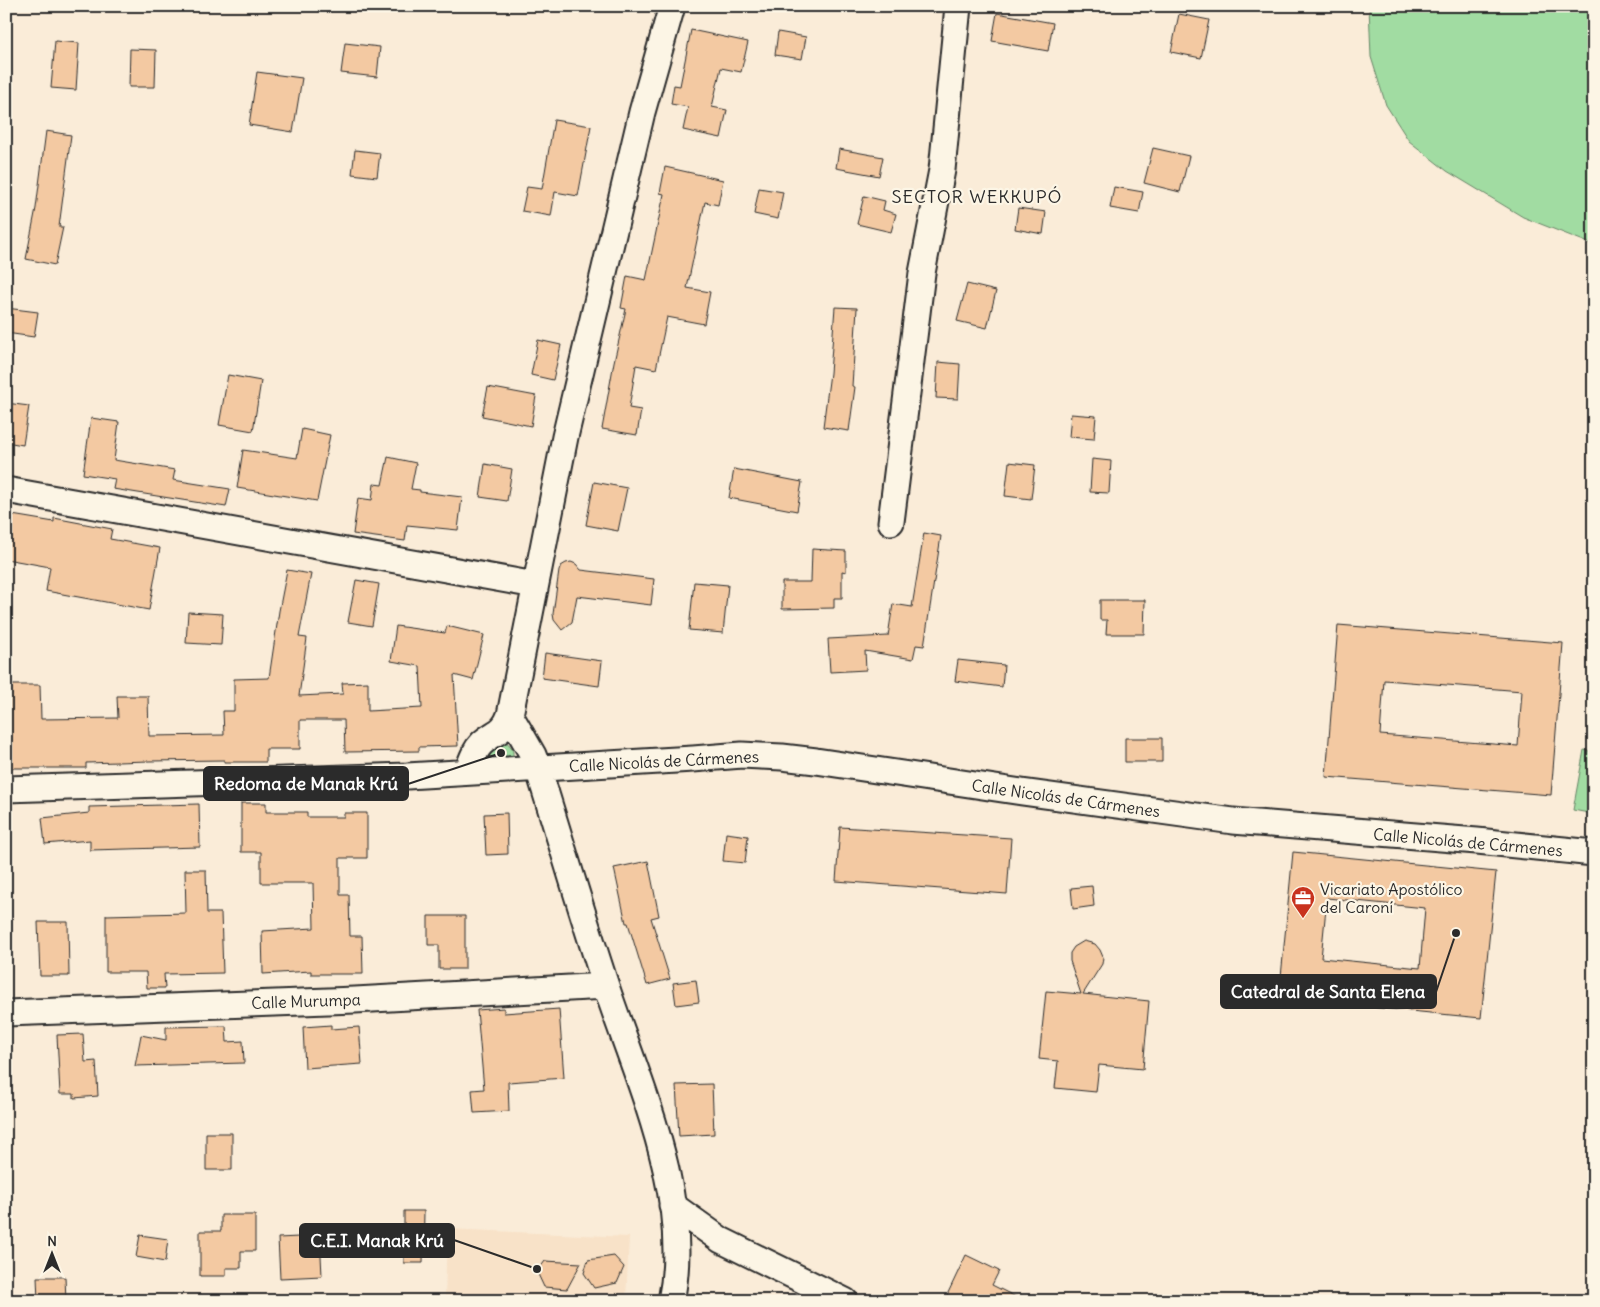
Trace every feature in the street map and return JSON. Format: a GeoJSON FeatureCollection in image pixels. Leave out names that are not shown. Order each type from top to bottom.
{"type":"FeatureCollection","features":[{"type":"Feature","properties":{"kind":"street"},"geometry":{"type":"LineString","coordinates":[[467,772],[480,744],[506,726],[510,715],[565,436],[590,326],[642,112],[672,6]]}},
{"type":"Feature","properties":{"kind":"street"},"geometry":{"type":"LineString","coordinates":[[891,522],[922,273],[942,170],[958,6]]}},
{"type":"Feature","properties":{"kind":"street"},"geometry":{"type":"LineString","coordinates":[[6,490],[535,584]]}},
{"type":"Feature","properties":{"kind":"street"},"geometry":{"type":"LineString","coordinates":[[510,715],[533,755],[538,768],[606,986],[644,1094],[662,1154],[672,1205],[676,1239],[671,1301]]}},
{"type":"Feature","properties":{"kind":"street","name":"Calle Nicolás de Cármenes"},"geometry":{"type":"LineString","coordinates":[[6,789],[397,776],[742,755],[782,757],[1233,821],[1477,841],[1594,853]]}},
{"type":"Feature","properties":{"kind":"street","name":"Calle Murumpa"},"geometry":{"type":"LineString","coordinates":[[6,1013],[355,1000],[606,986]]}},
{"type":"Feature","properties":{"kind":"street"},"geometry":{"type":"LineString","coordinates":[[672,1205],[721,1240],[845,1301]]}},
{"type":"Feature","properties":{"kind":"shaded area"},"geometry":{"type":"Polygon","coordinates":[[[447,1229],[629,1237],[626,1301],[445,1301],[447,1229]]]}},
{"type":"Feature","properties":{"kind":"green space"},"geometry":{"type":"Polygon","coordinates":[[[1369,6],[1594,6],[1594,245],[1523,217],[1447,171],[1409,141],[1386,105],[1371,57],[1369,6]]]}},
{"type":"Feature","properties":{"kind":"green space"},"geometry":{"type":"Polygon","coordinates":[[[501,740],[508,743],[512,748],[512,761],[489,760],[488,753],[501,740]]]}},
{"type":"Feature","properties":{"kind":"green space"},"geometry":{"type":"Polygon","coordinates":[[[1584,750],[1594,752],[1594,814],[1573,810],[1584,750]]]}},
{"type":"Feature","properties":{"kind":"building"},"geometry":{"type":"Polygon","coordinates":[[[997,13],[1053,23],[1048,51],[992,41],[997,13]]]}},
{"type":"Feature","properties":{"kind":"building"},"geometry":{"type":"Polygon","coordinates":[[[1179,14],[1209,20],[1201,58],[1171,52],[1179,14]]]}},
{"type":"Feature","properties":{"kind":"building"},"geometry":{"type":"Polygon","coordinates":[[[691,30],[748,42],[741,72],[721,68],[712,107],[727,110],[721,138],[683,130],[688,107],[671,104],[674,85],[680,86],[691,30]]]}},
{"type":"Feature","properties":{"kind":"building"},"geometry":{"type":"Polygon","coordinates":[[[778,32],[806,37],[802,59],[775,55],[778,32]]]}},
{"type":"Feature","properties":{"kind":"building"},"geometry":{"type":"Polygon","coordinates":[[[55,41],[79,43],[76,90],[51,88],[55,41]]]}},
{"type":"Feature","properties":{"kind":"building"},"geometry":{"type":"Polygon","coordinates":[[[345,43],[380,47],[377,77],[341,73],[345,43]]]}},
{"type":"Feature","properties":{"kind":"building"},"geometry":{"type":"Polygon","coordinates":[[[130,49],[156,50],[155,87],[129,87],[130,49]]]}},
{"type":"Feature","properties":{"kind":"building"},"geometry":{"type":"Polygon","coordinates":[[[257,72],[302,78],[293,132],[249,125],[257,72]]]}},
{"type":"Feature","properties":{"kind":"building"},"geometry":{"type":"Polygon","coordinates":[[[554,120],[591,126],[578,196],[555,192],[551,216],[522,211],[527,187],[542,189],[554,120]]]}},
{"type":"Feature","properties":{"kind":"building"},"geometry":{"type":"Polygon","coordinates":[[[46,131],[71,135],[59,227],[63,227],[55,265],[26,259],[36,208],[46,131]]]}},
{"type":"Feature","properties":{"kind":"building"},"geometry":{"type":"Polygon","coordinates":[[[1153,148],[1189,156],[1180,192],[1144,183],[1153,148]]]}},
{"type":"Feature","properties":{"kind":"building"},"geometry":{"type":"Polygon","coordinates":[[[839,149],[883,157],[879,176],[836,168],[839,149]]]}},
{"type":"Feature","properties":{"kind":"building"},"geometry":{"type":"Polygon","coordinates":[[[355,150],[380,153],[377,177],[352,174],[355,150]]]}},
{"type":"Feature","properties":{"kind":"building"},"geometry":{"type":"Polygon","coordinates":[[[665,167],[723,180],[718,205],[705,202],[687,288],[710,292],[704,324],[667,317],[656,369],[636,365],[629,408],[641,410],[637,435],[602,429],[626,309],[621,308],[627,276],[646,280],[664,194],[660,193],[665,167]]]}},
{"type":"Feature","properties":{"kind":"building"},"geometry":{"type":"Polygon","coordinates":[[[1114,187],[1143,192],[1139,213],[1110,208],[1114,187]]]}},
{"type":"Feature","properties":{"kind":"building"},"geometry":{"type":"Polygon","coordinates":[[[759,188],[783,192],[778,219],[754,214],[759,188]]]}},
{"type":"Feature","properties":{"kind":"building"},"geometry":{"type":"Polygon","coordinates":[[[864,196],[885,201],[883,210],[896,214],[891,232],[857,224],[864,196]]]}},
{"type":"Feature","properties":{"kind":"building"},"geometry":{"type":"Polygon","coordinates":[[[1018,208],[1046,212],[1043,234],[1015,229],[1018,208]]]}},
{"type":"Feature","properties":{"kind":"building"},"geometry":{"type":"Polygon","coordinates":[[[967,284],[996,291],[987,328],[957,321],[967,284]]]}},
{"type":"Feature","properties":{"kind":"building"},"geometry":{"type":"Polygon","coordinates":[[[835,307],[857,308],[852,386],[855,387],[849,431],[823,427],[830,373],[835,307]]]}},
{"type":"Feature","properties":{"kind":"building"},"geometry":{"type":"Polygon","coordinates":[[[6,308],[38,312],[34,337],[6,333],[6,308]]]}},
{"type":"Feature","properties":{"kind":"building"},"geometry":{"type":"Polygon","coordinates":[[[538,340],[561,345],[553,380],[531,375],[538,340]]]}},
{"type":"Feature","properties":{"kind":"building"},"geometry":{"type":"Polygon","coordinates":[[[938,362],[960,364],[958,399],[936,398],[938,362]]]}},
{"type":"Feature","properties":{"kind":"building"},"geometry":{"type":"Polygon","coordinates":[[[228,375],[261,381],[253,431],[219,425],[228,375]]]}},
{"type":"Feature","properties":{"kind":"building"},"geometry":{"type":"Polygon","coordinates":[[[488,387],[536,396],[531,426],[482,416],[488,387]]]}},
{"type":"Feature","properties":{"kind":"building"},"geometry":{"type":"Polygon","coordinates":[[[6,403],[29,406],[23,445],[6,442],[6,403]]]}},
{"type":"Feature","properties":{"kind":"building"},"geometry":{"type":"Polygon","coordinates":[[[1071,414],[1096,416],[1094,439],[1069,437],[1071,414]]]}},
{"type":"Feature","properties":{"kind":"building"},"geometry":{"type":"Polygon","coordinates":[[[91,418],[119,422],[114,460],[175,470],[173,480],[230,489],[226,507],[113,489],[115,479],[83,474],[91,418]]]}},
{"type":"Feature","properties":{"kind":"building"},"geometry":{"type":"Polygon","coordinates":[[[302,429],[330,435],[317,501],[237,488],[243,450],[297,458],[302,429]]]}},
{"type":"Feature","properties":{"kind":"building"},"geometry":{"type":"Polygon","coordinates":[[[388,457],[416,463],[411,489],[420,490],[420,492],[462,497],[458,530],[407,525],[405,541],[353,534],[358,498],[372,500],[374,484],[382,485],[388,457]]]}},
{"type":"Feature","properties":{"kind":"building"},"geometry":{"type":"Polygon","coordinates":[[[1092,459],[1111,461],[1109,493],[1090,492],[1092,459]]]}},
{"type":"Feature","properties":{"kind":"building"},"geometry":{"type":"Polygon","coordinates":[[[1009,462],[1035,465],[1031,499],[1005,496],[1009,462]]]}},
{"type":"Feature","properties":{"kind":"building"},"geometry":{"type":"Polygon","coordinates":[[[485,464],[512,469],[507,501],[480,497],[485,464]]]}},
{"type":"Feature","properties":{"kind":"building"},"geometry":{"type":"Polygon","coordinates":[[[734,469],[802,482],[797,511],[729,498],[734,469]]]}},
{"type":"Feature","properties":{"kind":"building"},"geometry":{"type":"Polygon","coordinates":[[[594,482],[627,488],[618,531],[586,525],[594,482]]]}},
{"type":"Feature","properties":{"kind":"building"},"geometry":{"type":"Polygon","coordinates":[[[6,514],[54,522],[54,518],[112,529],[110,539],[160,548],[149,610],[46,591],[50,567],[6,559],[6,514]]]}},
{"type":"Feature","properties":{"kind":"building"},"geometry":{"type":"Polygon","coordinates":[[[924,533],[941,536],[924,646],[916,645],[913,659],[865,651],[866,670],[830,672],[828,639],[888,636],[893,604],[912,607],[924,533]]]}},
{"type":"Feature","properties":{"kind":"building"},"geometry":{"type":"Polygon","coordinates":[[[812,549],[846,551],[846,572],[842,571],[842,598],[834,598],[834,608],[782,609],[782,582],[811,582],[812,549]]]}},
{"type":"Feature","properties":{"kind":"building"},"geometry":{"type":"Polygon","coordinates":[[[571,562],[576,564],[581,570],[654,579],[651,605],[577,596],[572,622],[562,630],[554,620],[553,614],[559,571],[561,566],[571,562]]]}},
{"type":"Feature","properties":{"kind":"building"},"geometry":{"type":"Polygon","coordinates":[[[287,570],[311,574],[299,637],[307,638],[299,696],[343,694],[342,683],[368,682],[368,711],[422,708],[420,666],[391,661],[396,626],[445,633],[447,626],[484,635],[473,680],[454,675],[458,746],[419,747],[419,751],[345,752],[344,720],[300,720],[300,749],[266,749],[266,762],[224,762],[224,760],[149,761],[86,763],[86,768],[10,768],[9,685],[40,685],[41,719],[118,718],[117,696],[148,696],[149,736],[224,735],[223,711],[234,711],[234,679],[269,678],[287,570]]]}},
{"type":"Feature","properties":{"kind":"building"},"geometry":{"type":"Polygon","coordinates":[[[356,580],[379,584],[372,626],[348,622],[356,580]]]}},
{"type":"Feature","properties":{"kind":"building"},"geometry":{"type":"Polygon","coordinates":[[[694,582],[728,585],[723,633],[689,630],[694,582]]]}},
{"type":"Feature","properties":{"kind":"building"},"geometry":{"type":"Polygon","coordinates":[[[1100,600],[1145,600],[1144,634],[1106,634],[1107,620],[1100,620],[1100,600]]]}},
{"type":"Feature","properties":{"kind":"building"},"geometry":{"type":"Polygon","coordinates":[[[188,612],[223,614],[221,645],[186,643],[188,612]]]}},
{"type":"Feature","properties":{"kind":"building"},"geometry":{"type":"Polygon","coordinates":[[[1338,625],[1563,643],[1551,795],[1326,777],[1338,625]],[[1384,680],[1380,735],[1518,746],[1522,691],[1384,680]]]}},
{"type":"Feature","properties":{"kind":"building"},"geometry":{"type":"Polygon","coordinates":[[[545,653],[602,661],[599,686],[542,678],[545,653]]]}},
{"type":"Feature","properties":{"kind":"building"},"geometry":{"type":"Polygon","coordinates":[[[958,660],[1004,665],[1002,687],[955,681],[958,660]]]}},
{"type":"Feature","properties":{"kind":"building"},"geometry":{"type":"Polygon","coordinates":[[[1125,738],[1162,738],[1162,762],[1125,762],[1125,738]]]}},
{"type":"Feature","properties":{"kind":"building"},"geometry":{"type":"Polygon","coordinates":[[[241,803],[266,803],[266,812],[307,812],[307,817],[344,817],[344,813],[367,813],[367,858],[340,858],[340,895],[349,895],[350,936],[362,936],[363,974],[311,974],[311,971],[263,974],[262,931],[314,928],[313,883],[261,883],[261,852],[241,852],[241,803]]]}},
{"type":"Feature","properties":{"kind":"building"},"geometry":{"type":"Polygon","coordinates":[[[199,804],[200,847],[90,850],[90,840],[45,844],[42,818],[89,813],[89,807],[199,804]]]}},
{"type":"Feature","properties":{"kind":"building"},"geometry":{"type":"Polygon","coordinates":[[[507,813],[508,854],[486,855],[484,814],[507,813]]]}},
{"type":"Feature","properties":{"kind":"building"},"geometry":{"type":"Polygon","coordinates":[[[840,827],[1011,838],[1007,894],[836,881],[840,827]]]}},
{"type":"Feature","properties":{"kind":"building"},"geometry":{"type":"Polygon","coordinates":[[[726,833],[748,836],[745,863],[723,861],[726,833]]]}},
{"type":"Feature","properties":{"kind":"building"},"geometry":{"type":"Polygon","coordinates":[[[1293,852],[1496,872],[1481,1018],[1279,998],[1293,852]],[[1327,898],[1321,958],[1420,968],[1425,908],[1327,898]]]}},
{"type":"Feature","properties":{"kind":"building"},"geometry":{"type":"Polygon","coordinates":[[[648,861],[659,916],[651,918],[670,979],[647,985],[628,923],[626,923],[614,868],[648,861]]]}},
{"type":"Feature","properties":{"kind":"building"},"geometry":{"type":"Polygon","coordinates":[[[185,870],[206,870],[207,913],[221,913],[223,973],[164,974],[165,988],[147,988],[146,972],[106,972],[106,915],[186,913],[185,870]]]}},
{"type":"Feature","properties":{"kind":"building"},"geometry":{"type":"Polygon","coordinates":[[[1092,886],[1094,906],[1073,909],[1071,888],[1092,886]]]}},
{"type":"Feature","properties":{"kind":"building"},"geometry":{"type":"Polygon","coordinates":[[[428,916],[465,916],[465,969],[439,969],[439,945],[428,945],[428,916]]]}},
{"type":"Feature","properties":{"kind":"building"},"geometry":{"type":"Polygon","coordinates":[[[38,922],[68,922],[69,976],[40,976],[38,922]]]}},
{"type":"Feature","properties":{"kind":"building"},"geometry":{"type":"Polygon","coordinates":[[[1084,941],[1095,944],[1103,957],[1102,964],[1083,994],[1149,1001],[1143,1069],[1099,1065],[1096,1092],[1055,1088],[1058,1061],[1039,1059],[1046,991],[1081,994],[1070,961],[1070,953],[1074,947],[1084,941]]]}},
{"type":"Feature","properties":{"kind":"building"},"geometry":{"type":"Polygon","coordinates":[[[696,980],[699,1002],[676,1005],[673,983],[696,980]]]}},
{"type":"Feature","properties":{"kind":"building"},"geometry":{"type":"Polygon","coordinates":[[[504,1008],[504,1013],[559,1009],[564,1078],[508,1082],[509,1111],[474,1113],[472,1090],[484,1089],[477,1010],[504,1008]]]}},
{"type":"Feature","properties":{"kind":"building"},"geometry":{"type":"Polygon","coordinates":[[[331,1025],[331,1029],[359,1027],[362,1064],[305,1068],[303,1027],[331,1025]]]}},
{"type":"Feature","properties":{"kind":"building"},"geometry":{"type":"Polygon","coordinates":[[[226,1026],[227,1042],[243,1041],[244,1063],[135,1066],[141,1035],[166,1040],[166,1027],[226,1026]]]}},
{"type":"Feature","properties":{"kind":"building"},"geometry":{"type":"Polygon","coordinates":[[[83,1034],[85,1062],[96,1061],[98,1096],[74,1098],[74,1094],[60,1094],[57,1035],[83,1034]]]}},
{"type":"Feature","properties":{"kind":"building"},"geometry":{"type":"Polygon","coordinates":[[[712,1084],[714,1134],[679,1136],[676,1085],[712,1084]]]}},
{"type":"Feature","properties":{"kind":"building"},"geometry":{"type":"Polygon","coordinates":[[[206,1133],[232,1133],[232,1170],[206,1170],[206,1133]]]}},
{"type":"Feature","properties":{"kind":"building"},"geometry":{"type":"Polygon","coordinates":[[[404,1211],[424,1211],[423,1263],[404,1263],[404,1211]]]}},
{"type":"Feature","properties":{"kind":"building"},"geometry":{"type":"Polygon","coordinates":[[[221,1215],[255,1215],[255,1251],[241,1251],[241,1268],[226,1268],[226,1276],[200,1276],[200,1231],[221,1231],[221,1215]]]}},
{"type":"Feature","properties":{"kind":"building"},"geometry":{"type":"Polygon","coordinates":[[[140,1235],[168,1239],[165,1262],[136,1257],[140,1235]]]}},
{"type":"Feature","properties":{"kind":"building"},"geometry":{"type":"Polygon","coordinates":[[[320,1236],[322,1276],[280,1278],[278,1238],[320,1236]]]}},
{"type":"Feature","properties":{"kind":"building"},"geometry":{"type":"Polygon","coordinates":[[[966,1255],[999,1271],[992,1285],[1024,1301],[959,1301],[947,1295],[966,1255]]]}},
{"type":"Feature","properties":{"kind":"building"},"geometry":{"type":"Polygon","coordinates":[[[614,1256],[624,1267],[617,1283],[594,1288],[584,1273],[588,1260],[614,1256]]]}},
{"type":"Feature","properties":{"kind":"building"},"geometry":{"type":"Polygon","coordinates":[[[545,1261],[581,1263],[567,1289],[544,1287],[537,1272],[545,1261]]]}},
{"type":"Feature","properties":{"kind":"building"},"geometry":{"type":"Polygon","coordinates":[[[37,1277],[65,1277],[66,1301],[38,1301],[37,1277]]]}},
{"type":"Feature","properties":{"kind":"place","name":"Redoma de Manak Krú"},"geometry":{"type":"Point","coordinates":[501,753]}},
{"type":"Feature","properties":{"kind":"place","name":"Vicariato Apostólico del Caroní"},"geometry":{"type":"Point","coordinates":[1303,919]}},
{"type":"Feature","properties":{"kind":"place","name":"Catedral de Santa Elena"},"geometry":{"type":"Point","coordinates":[1456,933]}},
{"type":"Feature","properties":{"kind":"place","name":"C.E.I. Manak Krú"},"geometry":{"type":"Point","coordinates":[537,1269]}},
{"type":"Feature","properties":{"kind":"district","name":"SECTOR WEKKUPÓ"},"geometry":{"type":"Point","coordinates":[977,196]}}]}
